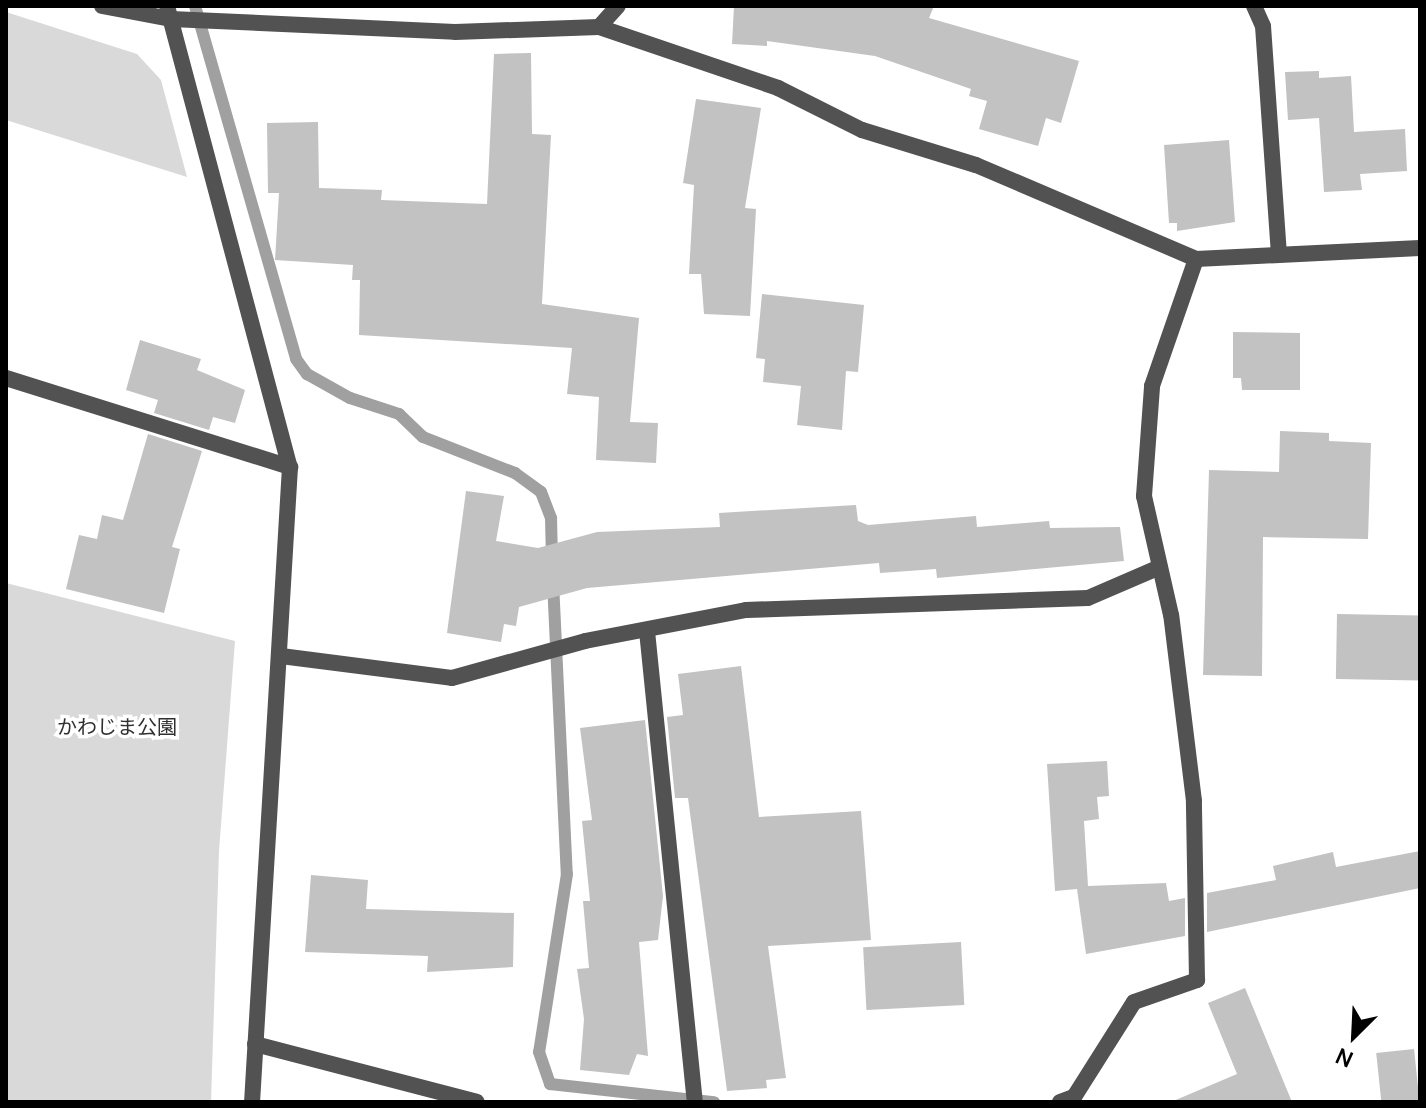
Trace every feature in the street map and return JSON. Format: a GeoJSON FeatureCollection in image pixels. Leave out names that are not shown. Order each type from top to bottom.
{"type":"FeatureCollection","features":[{"type":"Feature","properties":{"kind":"street"},"geometry":{"type":"LineString","coordinates":[[102,6],[455,32],[599,27],[778,88],[862,130],[976,165],[1196,259],[1420,248]]}},
{"type":"Feature","properties":{"kind":"street"},"geometry":{"type":"LineString","coordinates":[[599,27],[618,6]]}},
{"type":"Feature","properties":{"kind":"street"},"geometry":{"type":"LineString","coordinates":[[1254,6],[1263,26],[1279,254]]}},
{"type":"Feature","properties":{"kind":"street"},"geometry":{"type":"LineString","coordinates":[[169,12],[290,467],[252,1102]]}},
{"type":"Feature","properties":{"kind":"street"},"geometry":{"type":"LineString","coordinates":[[1070,1100],[1134,1002],[1197,980],[1194,801],[1160,567],[1144,496],[1152,386],[1196,259]]}},
{"type":"Feature","properties":{"kind":"street"},"geometry":{"type":"LineString","coordinates":[[6,378],[290,467]]}},
{"type":"Feature","properties":{"kind":"street"},"geometry":{"type":"LineString","coordinates":[[281,656],[452,678],[585,641],[746,610],[1088,598],[1160,567]]}},
{"type":"Feature","properties":{"kind":"street"},"geometry":{"type":"LineString","coordinates":[[647,631],[695,1102]]}},
{"type":"Feature","properties":{"kind":"street"},"geometry":{"type":"LineString","coordinates":[[255,1044],[477,1102]]}},
{"type":"Feature","properties":{"kind":"green space"},"geometry":{"type":"Polygon","coordinates":[[[6,12],[137,54],[161,80],[187,177],[6,120],[6,12]]]}},
{"type":"Feature","properties":{"kind":"green space","name":"かわじま公園"},"geometry":{"type":"Polygon","coordinates":[[[6,583],[235,641],[219,851],[211,1102],[6,1102],[6,583]]]}},
{"type":"Feature","properties":{"kind":"building"},"geometry":{"type":"Polygon","coordinates":[[[734,6],[934,6],[929,18],[1079,61],[1061,123],[1046,118],[1038,146],[979,129],[987,101],[969,96],[971,89],[875,56],[767,41],[767,46],[732,44],[734,6]]]}},
{"type":"Feature","properties":{"kind":"building"},"geometry":{"type":"Polygon","coordinates":[[[531,53],[532,134],[551,135],[542,304],[639,318],[630,422],[658,423],[656,463],[596,460],[599,397],[567,394],[572,348],[359,335],[360,280],[352,280],[353,265],[275,260],[279,193],[268,193],[267,123],[318,122],[319,188],[382,190],[381,200],[487,204],[494,54],[531,53]]]}},
{"type":"Feature","properties":{"kind":"building"},"geometry":{"type":"Polygon","coordinates":[[[1319,71],[1319,78],[1351,76],[1354,132],[1405,129],[1407,171],[1360,174],[1362,190],[1324,192],[1319,118],[1288,120],[1285,72],[1319,71]]]}},
{"type":"Feature","properties":{"kind":"building"},"geometry":{"type":"Polygon","coordinates":[[[696,99],[761,108],[745,208],[756,209],[750,316],[704,314],[701,274],[689,274],[694,185],[683,183],[696,99]]]}},
{"type":"Feature","properties":{"kind":"building"},"geometry":{"type":"Polygon","coordinates":[[[1229,140],[1235,222],[1177,231],[1177,223],[1169,223],[1164,145],[1229,140]]]}},
{"type":"Feature","properties":{"kind":"building"},"geometry":{"type":"Polygon","coordinates":[[[762,294],[864,305],[858,372],[846,371],[842,430],[797,425],[801,386],[763,382],[765,359],[756,358],[762,294]]]}},
{"type":"Feature","properties":{"kind":"building"},"geometry":{"type":"Polygon","coordinates":[[[1233,332],[1300,333],[1300,390],[1242,390],[1241,378],[1233,378],[1233,332]]]}},
{"type":"Feature","properties":{"kind":"building"},"geometry":{"type":"Polygon","coordinates":[[[140,340],[201,359],[197,370],[245,390],[235,423],[213,417],[209,430],[154,413],[158,400],[126,390],[140,340]]]}},
{"type":"Feature","properties":{"kind":"building"},"geometry":{"type":"Polygon","coordinates":[[[1280,431],[1329,433],[1329,441],[1371,443],[1368,539],[1263,537],[1262,676],[1203,675],[1209,470],[1279,472],[1280,431]]]}},
{"type":"Feature","properties":{"kind":"building"},"geometry":{"type":"Polygon","coordinates":[[[148,434],[202,451],[172,547],[180,549],[164,613],[66,589],[79,535],[97,539],[102,515],[123,520],[148,434]]]}},
{"type":"Feature","properties":{"kind":"building"},"geometry":{"type":"Polygon","coordinates":[[[466,491],[504,496],[496,541],[538,548],[597,532],[720,527],[719,513],[856,505],[858,521],[868,525],[976,516],[977,527],[1049,521],[1050,528],[1120,527],[1124,561],[937,578],[936,569],[880,573],[879,563],[587,588],[519,607],[516,626],[504,624],[501,642],[447,633],[466,491]]]}},
{"type":"Feature","properties":{"kind":"building"},"geometry":{"type":"Polygon","coordinates":[[[1337,614],[1420,615],[1419,680],[1336,679],[1337,614]]]}},
{"type":"Feature","properties":{"kind":"building"},"geometry":{"type":"Polygon","coordinates":[[[741,666],[759,817],[861,811],[871,940],[768,946],[786,1078],[766,1080],[767,1088],[727,1091],[688,798],[675,798],[667,717],[683,715],[678,674],[741,666]]]}},
{"type":"Feature","properties":{"kind":"building"},"geometry":{"type":"Polygon","coordinates":[[[645,720],[663,896],[658,940],[639,942],[648,1056],[637,1054],[629,1075],[580,1070],[584,1019],[577,969],[589,968],[583,901],[590,901],[582,821],[592,820],[580,728],[645,720]]]}},
{"type":"Feature","properties":{"kind":"building"},"geometry":{"type":"Polygon","coordinates":[[[1107,761],[1109,796],[1097,797],[1099,819],[1084,821],[1088,886],[1166,883],[1169,901],[1185,898],[1185,936],[1086,954],[1077,889],[1055,891],[1047,764],[1107,761]]]}},
{"type":"Feature","properties":{"kind":"building"},"geometry":{"type":"Polygon","coordinates":[[[1420,851],[1420,888],[1207,932],[1207,893],[1276,880],[1273,866],[1333,852],[1336,867],[1420,851]]]}},
{"type":"Feature","properties":{"kind":"building"},"geometry":{"type":"Polygon","coordinates":[[[311,875],[368,880],[366,909],[514,913],[513,967],[427,972],[428,956],[305,952],[311,875]]]}},
{"type":"Feature","properties":{"kind":"building"},"geometry":{"type":"Polygon","coordinates":[[[961,942],[964,1005],[866,1010],[863,947],[961,942]]]}},
{"type":"Feature","properties":{"kind":"building"},"geometry":{"type":"Polygon","coordinates":[[[1245,988],[1292,1102],[1171,1102],[1237,1074],[1208,1003],[1245,988]]]}},
{"type":"Feature","properties":{"kind":"building"},"geometry":{"type":"Polygon","coordinates":[[[1414,1049],[1420,1102],[1381,1102],[1376,1053],[1414,1049]]]}},
{"type":"Feature","properties":{"kind":"waterway"},"geometry":{"type":"LineString","coordinates":[[195,6],[296,359],[307,374],[350,398],[399,414],[423,437],[515,473],[541,492],[551,518],[552,560]]}},
{"type":"Feature","properties":{"kind":"waterway"},"geometry":{"type":"LineString","coordinates":[[553,582],[567,874],[539,1052],[550,1084],[714,1102]]}}]}
